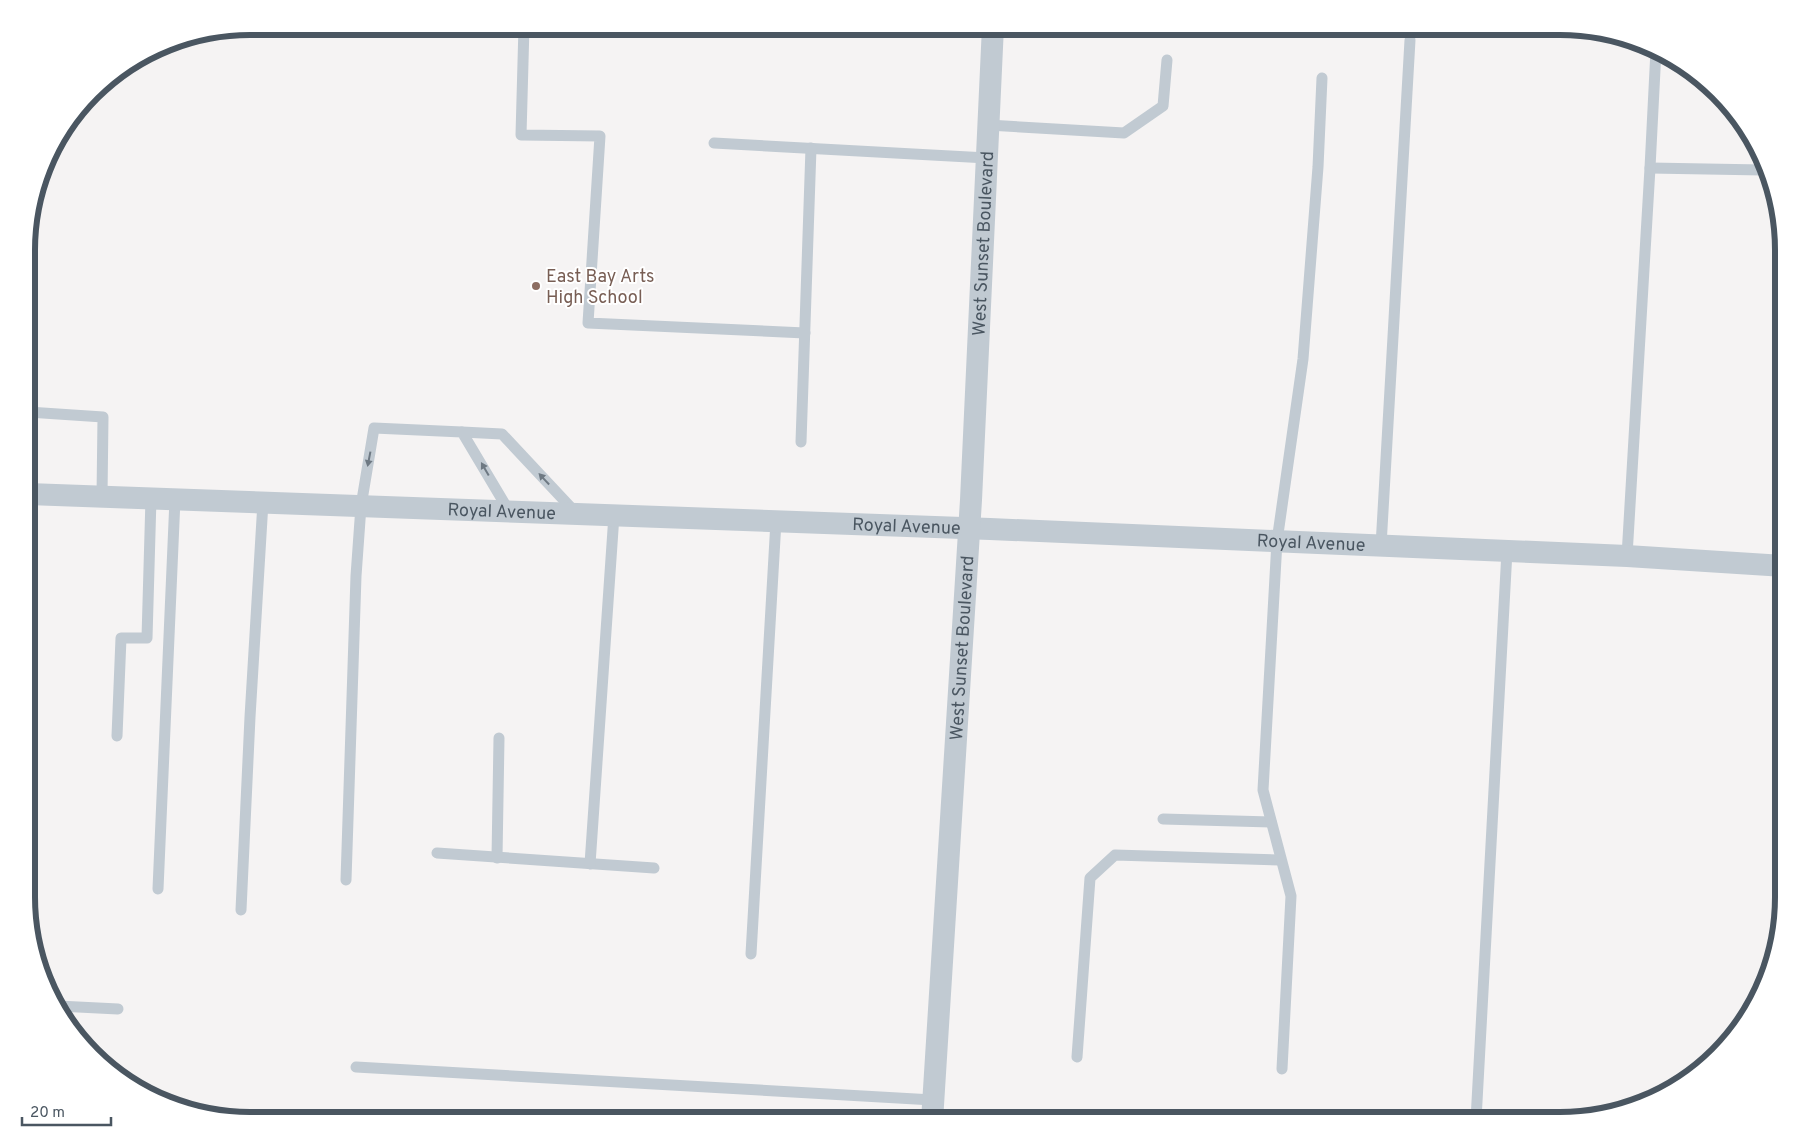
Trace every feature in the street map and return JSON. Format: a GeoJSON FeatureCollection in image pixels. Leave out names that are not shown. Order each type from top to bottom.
{"type":"FeatureCollection","features":[{"type":"Feature","properties":{"kind":"street","name":"West Sunset Boulevard"},"geometry":{"type":"LineString","coordinates":[[933,1110],[970,528],[993,35]]}},
{"type":"Feature","properties":{"kind":"street","name":"Royal Avenue"},"geometry":{"type":"LineString","coordinates":[[35,494],[970,528],[1627,556],[1775,565]]}},
{"type":"Feature","properties":{"kind":"lane"},"geometry":{"type":"LineString","coordinates":[[524,35],[521,135],[600,136],[588,323],[805,333]]}},
{"type":"Feature","properties":{"kind":"lane"},"geometry":{"type":"LineString","coordinates":[[1381,546],[1410,40]]}},
{"type":"Feature","properties":{"kind":"lane"},"geometry":{"type":"LineString","coordinates":[[1627,556],[1656,57]]}},
{"type":"Feature","properties":{"kind":"lane"},"geometry":{"type":"LineString","coordinates":[[988,125],[1124,132],[1163,106],[1167,60]]}},
{"type":"Feature","properties":{"kind":"lane"},"geometry":{"type":"LineString","coordinates":[[1282,1069],[1291,896],[1262,790],[1277,541],[1303,359],[1317,176],[1322,78]]}},
{"type":"Feature","properties":{"kind":"lane"},"geometry":{"type":"LineString","coordinates":[[714,143],[987,158]]}},
{"type":"Feature","properties":{"kind":"lane"},"geometry":{"type":"LineString","coordinates":[[801,442],[811,148]]}},
{"type":"Feature","properties":{"kind":"lane"},"geometry":{"type":"LineString","coordinates":[[1650,168],[1760,170]]}},
{"type":"Feature","properties":{"kind":"lane"},"geometry":{"type":"LineString","coordinates":[[35,412],[103,417],[102,496]]}},
{"type":"Feature","properties":{"kind":"lane"},"geometry":{"type":"LineString","coordinates":[[346,880],[356,576],[361,506],[374,428],[502,434],[577,514]]}},
{"type":"Feature","properties":{"kind":"lane"},"geometry":{"type":"LineString","coordinates":[[462,432],[509,511]]}},
{"type":"Feature","properties":{"kind":"lane"},"geometry":{"type":"LineString","coordinates":[[117,736],[121,638],[147,638],[151,498]]}},
{"type":"Feature","properties":{"kind":"lane"},"geometry":{"type":"LineString","coordinates":[[158,889],[175,499]]}},
{"type":"Feature","properties":{"kind":"lane"},"geometry":{"type":"LineString","coordinates":[[241,910],[263,502]]}},
{"type":"Feature","properties":{"kind":"lane"},"geometry":{"type":"LineString","coordinates":[[590,864],[614,515]]}},
{"type":"Feature","properties":{"kind":"lane"},"geometry":{"type":"LineString","coordinates":[[752,954],[776,521]]}},
{"type":"Feature","properties":{"kind":"lane"},"geometry":{"type":"LineString","coordinates":[[1476,1112],[1507,551]]}},
{"type":"Feature","properties":{"kind":"lane"},"geometry":{"type":"LineString","coordinates":[[497,858],[499,738]]}},
{"type":"Feature","properties":{"kind":"lane"},"geometry":{"type":"LineString","coordinates":[[1163,819],[1271,822]]}},
{"type":"Feature","properties":{"kind":"lane"},"geometry":{"type":"LineString","coordinates":[[437,853],[654,868]]}},
{"type":"Feature","properties":{"kind":"lane"},"geometry":{"type":"LineString","coordinates":[[1077,1057],[1090,878],[1115,855],[1280,860]]}},
{"type":"Feature","properties":{"kind":"lane"},"geometry":{"type":"LineString","coordinates":[[65,1006],[118,1009]]}},
{"type":"Feature","properties":{"kind":"lane"},"geometry":{"type":"LineString","coordinates":[[356,1067],[933,1110]]}},
{"type":"Feature","properties":{"kind":"place","name":"East Bay Arts High School"},"geometry":{"type":"Point","coordinates":[536,286]}}]}
